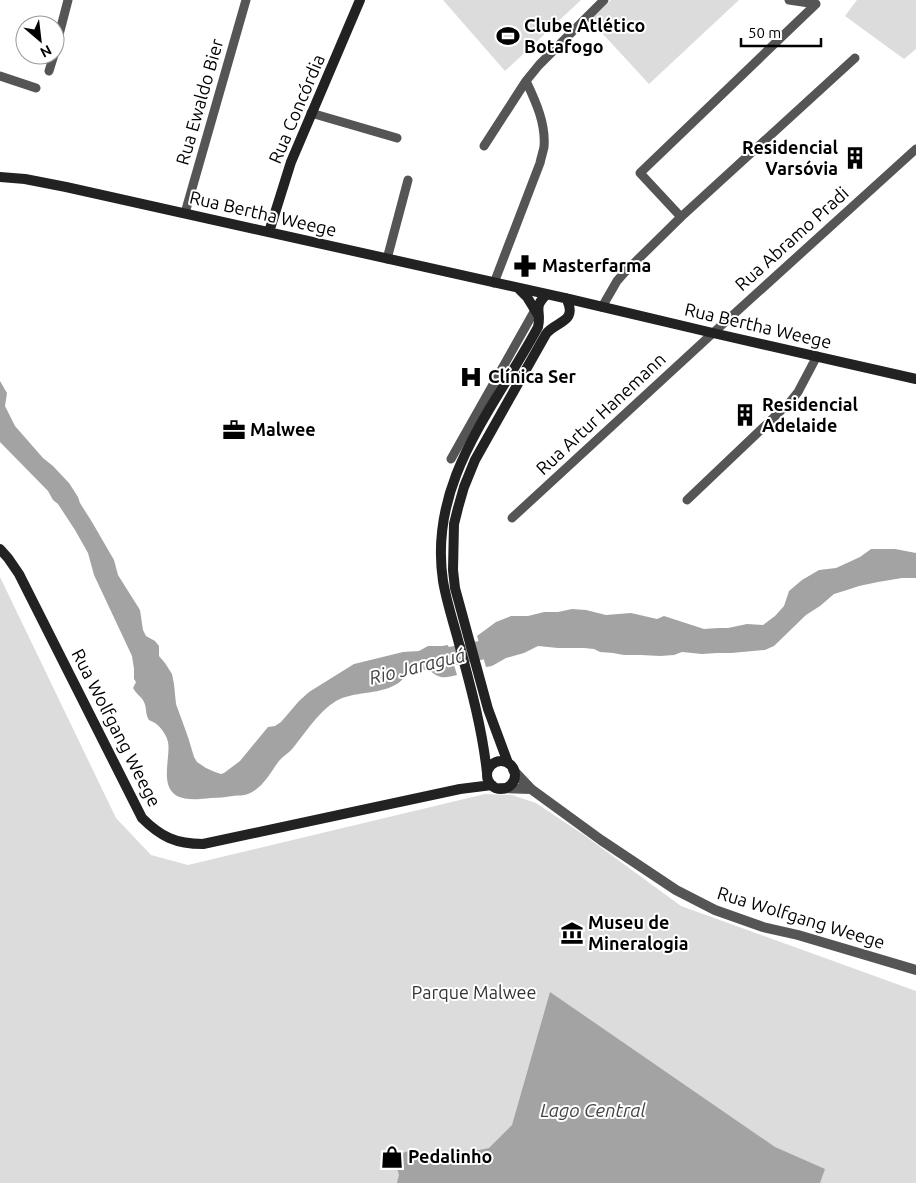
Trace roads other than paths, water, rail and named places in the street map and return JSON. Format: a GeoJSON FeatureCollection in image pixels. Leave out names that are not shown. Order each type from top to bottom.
{"type":"FeatureCollection","features":[{"type":"Feature","properties":{"kind":"main road","name":"Rua Concórdia"},"geometry":{"type":"LineString","coordinates":[[269,232],[291,162],[360,0]]}},
{"type":"Feature","properties":{"kind":"main road","name":"Rua Bertha Weege"},"geometry":{"type":"LineString","coordinates":[[0,177],[45,182],[566,298],[916,379]]}},
{"type":"Feature","properties":{"kind":"main road"},"geometry":{"type":"LineString","coordinates":[[518,288],[527,297],[547,326],[553,328]]}},
{"type":"Feature","properties":{"kind":"main road"},"geometry":{"type":"LineString","coordinates":[[511,766],[504,761],[495,762],[488,768],[492,781],[505,788],[512,782],[514,774],[511,766],[492,721],[443,580],[442,537],[445,511],[460,463],[539,324],[537,313],[539,303],[548,294]]}},
{"type":"Feature","properties":{"kind":"main road"},"geometry":{"type":"LineString","coordinates":[[566,298],[569,314]]}},
{"type":"Feature","properties":{"kind":"main road"},"geometry":{"type":"LineString","coordinates":[[492,781],[472,696],[461,631],[454,570],[454,524],[464,487],[479,452],[546,334],[550,329],[562,323],[572,311],[580,307],[597,306]]}},
{"type":"Feature","properties":{"kind":"main road","name":"Rua Wolfgang Weege"},"geometry":{"type":"LineString","coordinates":[[0,549],[19,574],[142,818],[165,837],[191,844],[203,844],[492,781]]}},
{"type":"Feature","properties":{"kind":"street"},"geometry":{"type":"LineString","coordinates":[[64,15],[68,0]]}},
{"type":"Feature","properties":{"kind":"street","name":"Rua Ewaldo Bier"},"geometry":{"type":"LineString","coordinates":[[185,213],[246,0]]}},
{"type":"Feature","properties":{"kind":"street"},"geometry":{"type":"LineString","coordinates":[[484,146],[526,81],[539,65],[604,0]]}},
{"type":"Feature","properties":{"kind":"street"},"geometry":{"type":"LineString","coordinates":[[681,217],[640,173],[816,4],[789,0]]}},
{"type":"Feature","properties":{"kind":"street"},"geometry":{"type":"LineString","coordinates":[[597,306],[624,272],[681,217],[855,58]]}},
{"type":"Feature","properties":{"kind":"street"},"geometry":{"type":"LineString","coordinates":[[49,71],[51,65]]}},
{"type":"Feature","properties":{"kind":"street"},"geometry":{"type":"LineString","coordinates":[[0,76],[36,88]]}},
{"type":"Feature","properties":{"kind":"street"},"geometry":{"type":"LineString","coordinates":[[494,283],[540,163],[544,147],[544,131],[541,116],[526,81]]}},
{"type":"Feature","properties":{"kind":"street"},"geometry":{"type":"LineString","coordinates":[[311,114],[397,138]]}},
{"type":"Feature","properties":{"kind":"street","name":"Rua Abramo Pradi"},"geometry":{"type":"LineString","coordinates":[[713,333],[916,149]]}},
{"type":"Feature","properties":{"kind":"street"},"geometry":{"type":"LineString","coordinates":[[388,259],[408,180]]}},
{"type":"Feature","properties":{"kind":"street"},"geometry":{"type":"LineString","coordinates":[[450,459],[537,313]]}},
{"type":"Feature","properties":{"kind":"street","name":"Rua Artur Hanemann"},"geometry":{"type":"LineString","coordinates":[[512,518],[713,333]]}},
{"type":"Feature","properties":{"kind":"street"},"geometry":{"type":"LineString","coordinates":[[687,500],[790,402],[798,392],[817,356]]}},
{"type":"Feature","properties":{"kind":"street","name":"Rua Wolfgang Weege"},"geometry":{"type":"LineString","coordinates":[[511,766],[531,789],[601,840],[676,890],[715,910],[763,927],[798,935],[916,970]]}},
{"type":"Feature","properties":{"kind":"street","name":"Rua Wolfgang Weege"},"geometry":{"type":"LineString","coordinates":[[492,781],[531,789]]}},
{"type":"Feature","properties":{"kind":"water"},"geometry":{"type":"Polygon","coordinates":[[[0,381],[7,393],[5,406],[15,426],[43,458],[69,483],[114,560],[118,575],[140,610],[143,630],[146,636],[155,641],[159,646],[159,656],[172,674],[176,704],[194,757],[197,762],[206,768],[221,774],[224,773],[240,761],[268,727],[275,726],[281,722],[309,692],[354,664],[403,652],[419,651],[428,646],[448,645],[457,675],[440,677],[426,668],[418,667],[398,683],[388,688],[336,701],[318,716],[262,784],[248,794],[194,799],[185,799],[177,796],[168,785],[169,748],[165,734],[155,723],[149,720],[144,702],[133,688],[136,682],[134,679],[132,656],[94,575],[88,553],[75,530],[48,491],[0,442],[0,381]]]}},
{"type":"Feature","properties":{"kind":"water"},"geometry":{"type":"Polygon","coordinates":[[[871,549],[895,549],[916,553],[916,578],[878,582],[834,594],[806,615],[774,646],[765,650],[702,654],[682,652],[674,655],[660,656],[624,655],[600,652],[594,649],[538,646],[486,667],[477,636],[496,622],[511,616],[528,616],[572,609],[606,615],[631,613],[657,619],[664,616],[704,629],[728,628],[747,624],[763,625],[784,606],[789,591],[802,580],[819,570],[836,568],[860,557],[871,549]]]}},
{"type":"Feature","properties":{"kind":"water","name":"Lago Central"},"geometry":{"type":"Polygon","coordinates":[[[550,992],[775,1147],[825,1169],[820,1183],[397,1183],[399,1175],[395,1156],[408,1151],[425,1163],[489,1148],[512,1125],[550,992]]]}},
{"type":"Feature","properties":{"kind":"waterway","name":"Rio Jaraguá"},"geometry":{"type":"LineString","coordinates":[[428,661],[506,645]]}},
{"type":"Feature","properties":{"kind":"place","name":"Clube Atlético Botafogo"},"geometry":{"type":"Point","coordinates":[508,36]}},
{"type":"Feature","properties":{"kind":"place","name":"Residencial Varsóvia"},"geometry":{"type":"Point","coordinates":[855,158]}},
{"type":"Feature","properties":{"kind":"place","name":"Masterfarma"},"geometry":{"type":"Point","coordinates":[525,266]}},
{"type":"Feature","properties":{"kind":"place","name":"Clínica Ser"},"geometry":{"type":"Point","coordinates":[471,377]}},
{"type":"Feature","properties":{"kind":"place","name":"Residencial Adelaide"},"geometry":{"type":"Point","coordinates":[745,415]}},
{"type":"Feature","properties":{"kind":"place","name":"Malwee"},"geometry":{"type":"Point","coordinates":[234,430]}},
{"type":"Feature","properties":{"kind":"place","name":"Museu de Mineralogia"},"geometry":{"type":"Point","coordinates":[572,933]}},
{"type":"Feature","properties":{"kind":"place","name":"Pedalinho"},"geometry":{"type":"Point","coordinates":[392,1157]}},
{"type":"Feature","properties":{"kind":"park label","name":"Parque Malwee"},"geometry":{"type":"Point","coordinates":[474,993]}}]}
